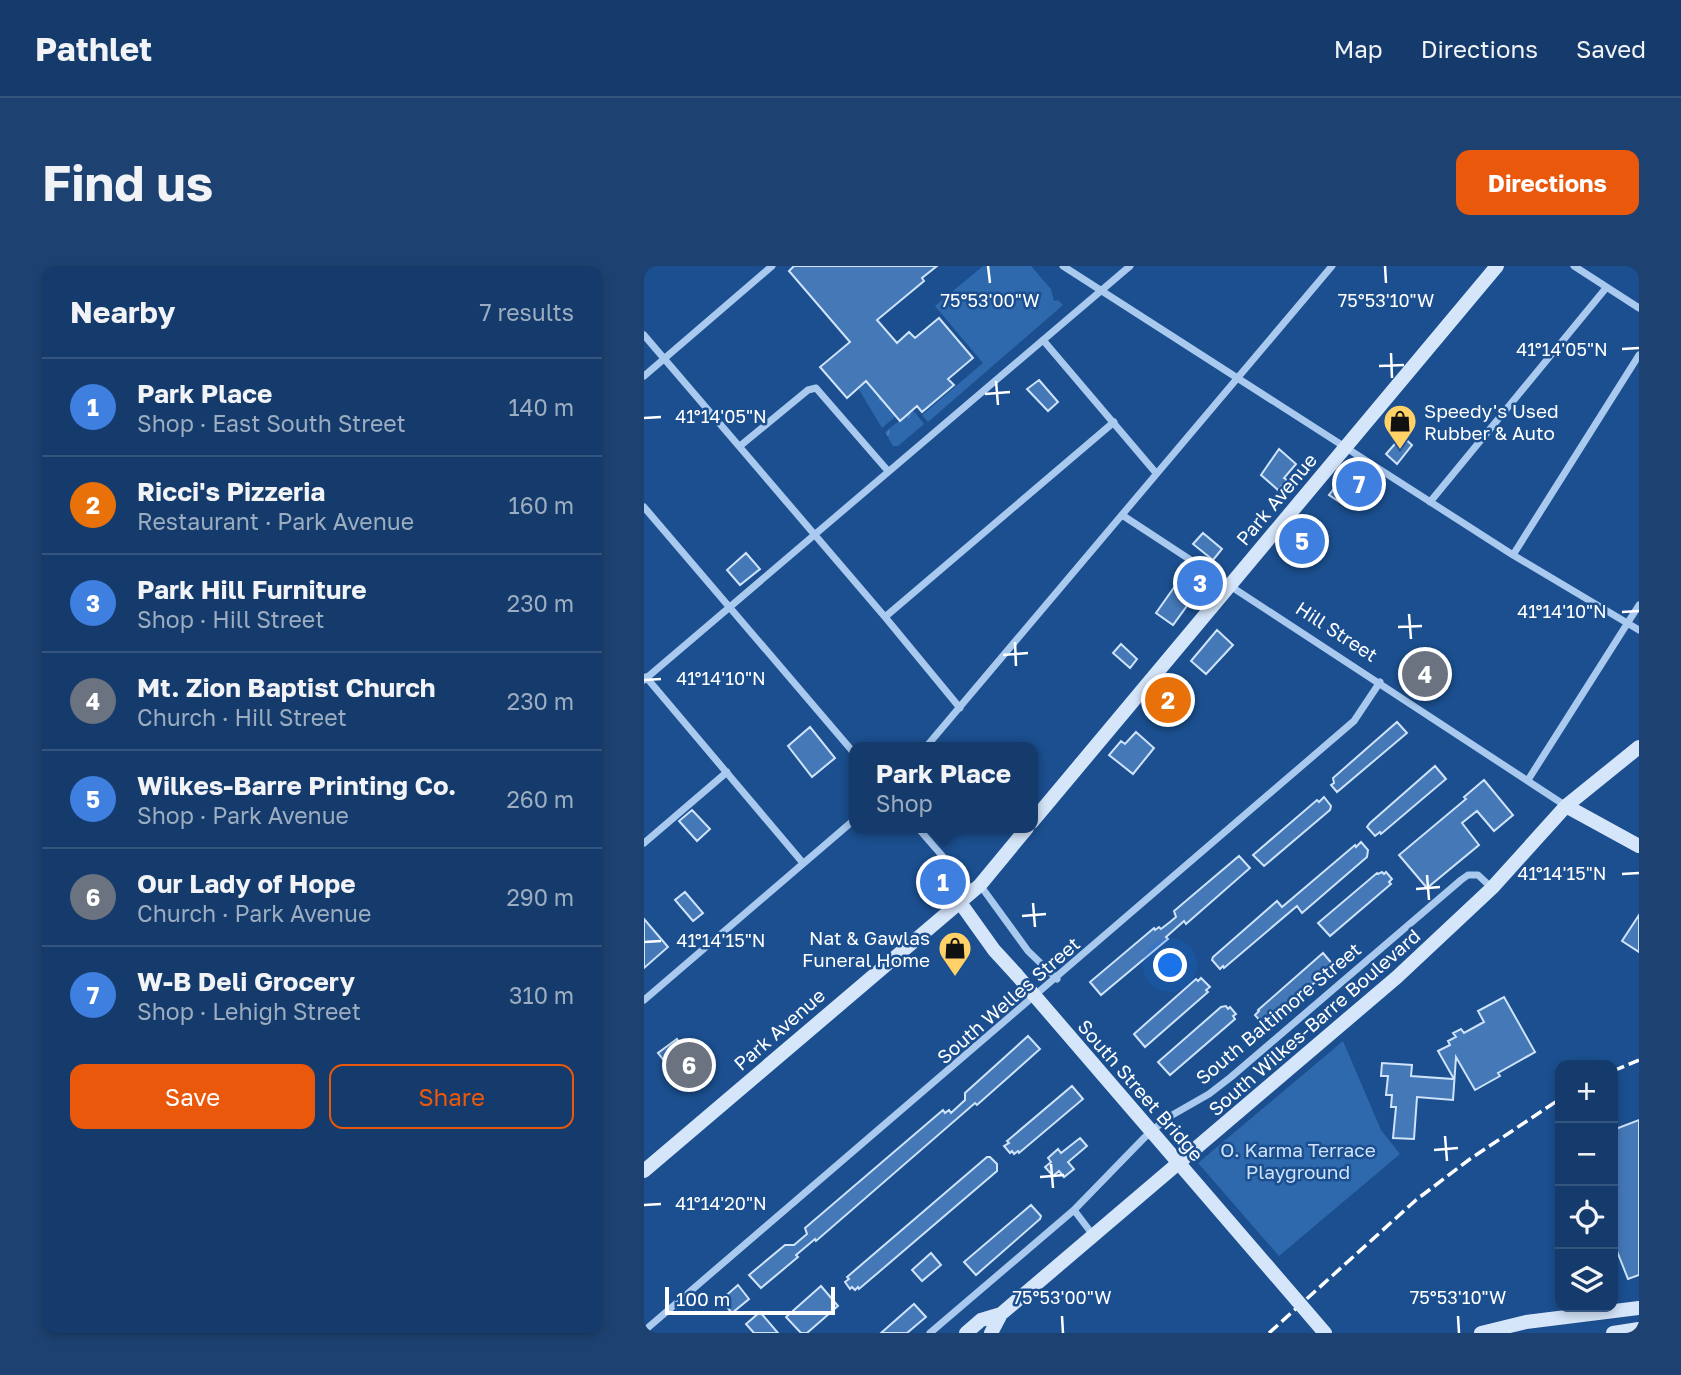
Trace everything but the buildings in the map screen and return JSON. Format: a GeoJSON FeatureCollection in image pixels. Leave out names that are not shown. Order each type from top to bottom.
{"type":"FeatureCollection","features":[{"type":"Feature","properties":{"kind":"main road","name":"Park Avenue"},"geometry":{"type":"LineString","coordinates":[[1038,815],[1497,266]]}},
{"type":"Feature","properties":{"kind":"main road","name":"South Wilkes-Barre Boulevard"},"geometry":{"type":"LineString","coordinates":[[991,1333],[1001,1314],[1397,978],[1492,888],[1566,806],[1639,747]]}},
{"type":"Feature","properties":{"kind":"main road","name":"Hill Street"},"geometry":{"type":"LineString","coordinates":[[1566,806],[1639,846]]}},
{"type":"Feature","properties":{"kind":"main road","name":"Park Avenue"},"geometry":{"type":"LineString","coordinates":[[644,1171],[976,887],[1023,833]]}},
{"type":"Feature","properties":{"kind":"main road","name":"South Street Bridge"},"geometry":{"type":"LineString","coordinates":[[959,901],[994,950],[1325,1333]]}},
{"type":"Feature","properties":{"kind":"main road"},"geometry":{"type":"LineString","coordinates":[[1482,1333],[1526,1322],[1639,1308]]}},
{"type":"Feature","properties":{"kind":"main road","name":"South Wilkes-Barre Boulevard"},"geometry":{"type":"LineString","coordinates":[[966,1333],[981,1320],[1001,1314]]}},
{"type":"Feature","properties":{"kind":"main road"},"geometry":{"type":"LineString","coordinates":[[1613,1333],[1639,1329]]}},
{"type":"Feature","properties":{"kind":"street"},"geometry":{"type":"LineString","coordinates":[[644,376],[772,266]]}},
{"type":"Feature","properties":{"kind":"street"},"geometry":{"type":"LineString","coordinates":[[1063,266],[1513,555],[1639,630]]}},
{"type":"Feature","properties":{"kind":"street"},"geometry":{"type":"LineString","coordinates":[[803,863],[645,678],[731,608],[814,534],[1130,266]]}},
{"type":"Feature","properties":{"kind":"street"},"geometry":{"type":"LineString","coordinates":[[930,742],[1332,266]]}},
{"type":"Feature","properties":{"kind":"street"},"geometry":{"type":"LineString","coordinates":[[1574,266],[1639,308]]}},
{"type":"Feature","properties":{"kind":"street"},"geometry":{"type":"LineString","coordinates":[[1430,502],[1606,288]]}},
{"type":"Feature","properties":{"kind":"street"},"geometry":{"type":"LineString","coordinates":[[644,335],[960,708]]}},
{"type":"Feature","properties":{"kind":"street"},"geometry":{"type":"LineString","coordinates":[[1043,340],[1156,473]]}},
{"type":"Feature","properties":{"kind":"street"},"geometry":{"type":"LineString","coordinates":[[1513,555],[1639,355]]}},
{"type":"Feature","properties":{"kind":"street"},"geometry":{"type":"LineString","coordinates":[[740,446],[808,390],[816,388],[888,471]]}},
{"type":"Feature","properties":{"kind":"street"},"geometry":{"type":"LineString","coordinates":[[885,617],[1114,422]]}},
{"type":"Feature","properties":{"kind":"street"},"geometry":{"type":"LineString","coordinates":[[644,507],[849,746]]}},
{"type":"Feature","properties":{"kind":"street","name":"Hill Street"},"geometry":{"type":"LineString","coordinates":[[1122,515],[1566,806]]}},
{"type":"Feature","properties":{"kind":"street"},"geometry":{"type":"LineString","coordinates":[[1528,780],[1639,605]]}},
{"type":"Feature","properties":{"kind":"street","name":"South Welles Street"},"geometry":{"type":"LineString","coordinates":[[644,1331],[1354,721],[1380,682]]}},
{"type":"Feature","properties":{"kind":"street"},"geometry":{"type":"LineString","coordinates":[[644,843],[727,772]]}},
{"type":"Feature","properties":{"kind":"street"},"geometry":{"type":"LineString","coordinates":[[644,1000],[849,824]]}},
{"type":"Feature","properties":{"kind":"street"},"geometry":{"type":"LineString","coordinates":[[923,833],[976,887],[1028,951],[1056,979]]}},
{"type":"Feature","properties":{"kind":"street","name":"South Baltimore Street"},"geometry":{"type":"LineString","coordinates":[[930,1333],[1074,1210],[1143,1138],[1167,1118],[1209,1094],[1231,1077],[1461,880],[1468,875],[1478,874],[1492,888]]}},
{"type":"Feature","properties":{"kind":"street"},"geometry":{"type":"LineString","coordinates":[[1074,1210],[1094,1236]]}},
{"type":"Feature","properties":{"kind":"green space"},"geometry":{"type":"Polygon","coordinates":[[[983,266],[1031,266],[1051,289],[1054,301],[1058,300],[1063,305],[928,422],[922,415],[983,363],[935,306],[983,266]]]}},
{"type":"Feature","properties":{"kind":"green space"},"geometry":{"type":"Polygon","coordinates":[[[866,381],[896,416],[882,428],[858,388],[866,381]]]}},
{"type":"Feature","properties":{"kind":"green space"},"geometry":{"type":"Polygon","coordinates":[[[913,410],[924,424],[898,446],[893,446],[885,432],[913,410]]]}},
{"type":"Feature","properties":{"kind":"green space","name":"O. Karma Terrace Playground"},"geometry":{"type":"Polygon","coordinates":[[[1343,1041],[1381,1130],[1400,1154],[1279,1256],[1198,1163],[1343,1041]]]}},
{"type":"Feature","properties":{"kind":"railway"},"geometry":{"type":"LineString","coordinates":[[1618,1069],[1639,1060]]}},
{"type":"Feature","properties":{"kind":"railway"},"geometry":{"type":"LineString","coordinates":[[1269,1333],[1416,1200],[1470,1159],[1555,1102]]}},
{"type":"Feature","properties":{"kind":"place","name":"Speedy's Used Rubber & Auto"},"geometry":{"type":"Point","coordinates":[1400,451]}},
{"type":"Feature","properties":{"kind":"place","name":"W-B Deli Grocery"},"geometry":{"type":"Point","coordinates":[1359,484]}},
{"type":"Feature","properties":{"kind":"place","name":"Wilkes-Barre Printing Co."},"geometry":{"type":"Point","coordinates":[1302,541]}},
{"type":"Feature","properties":{"kind":"place","name":"Park Hill Furniture"},"geometry":{"type":"Point","coordinates":[1200,583]}},
{"type":"Feature","properties":{"kind":"place","name":"Mt. Zion Baptist Church"},"geometry":{"type":"Point","coordinates":[1425,674]}},
{"type":"Feature","properties":{"kind":"place","name":"Ricci's Pizzeria"},"geometry":{"type":"Point","coordinates":[1168,700]}},
{"type":"Feature","properties":{"kind":"place","name":"Park Place"},"geometry":{"type":"Point","coordinates":[943,882]}},
{"type":"Feature","properties":{"kind":"place","name":"Nat & Gawlas Funeral Home"},"geometry":{"type":"Point","coordinates":[955,978]}},
{"type":"Feature","properties":{"kind":"place","name":"Our Lady of Hope"},"geometry":{"type":"Point","coordinates":[689,1065]}}]}
